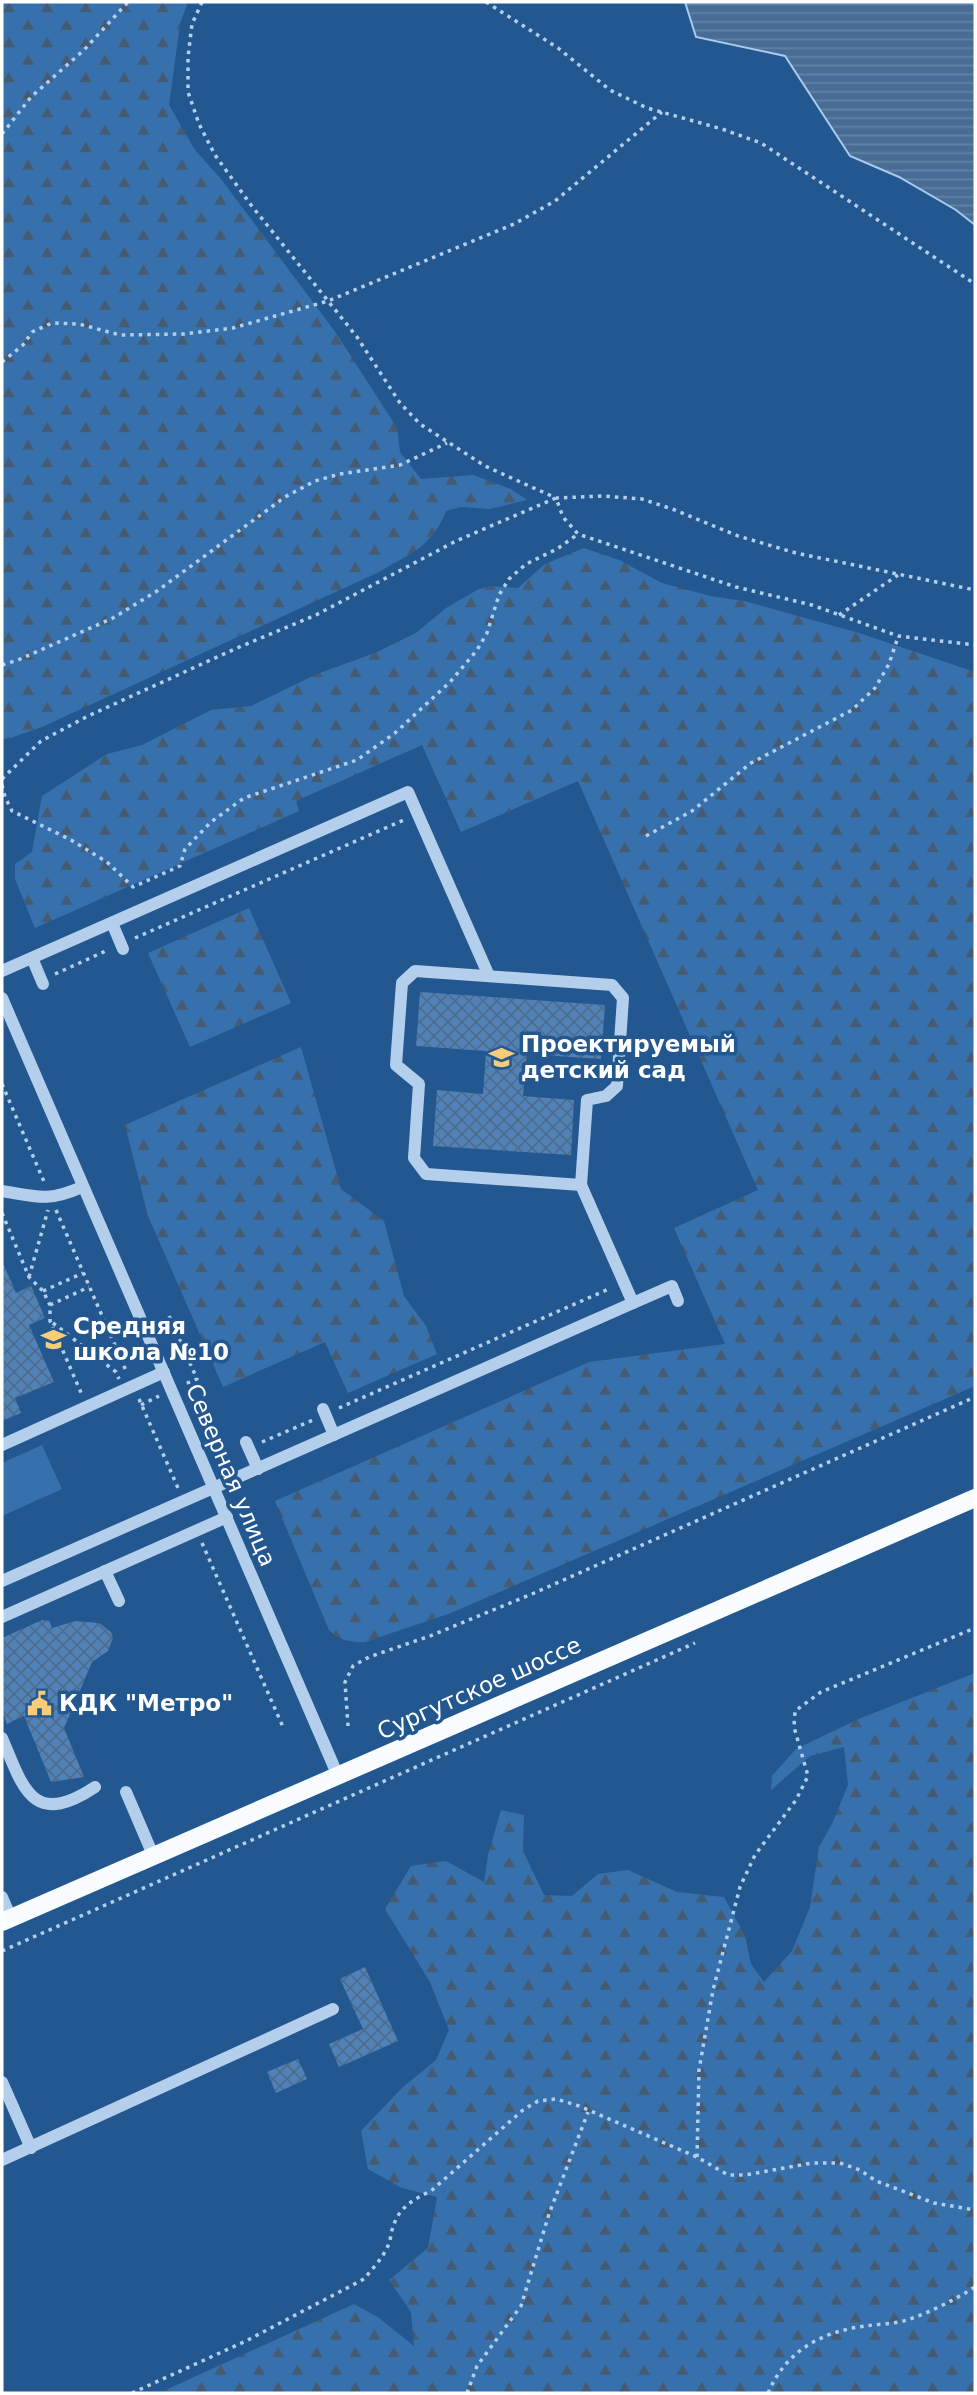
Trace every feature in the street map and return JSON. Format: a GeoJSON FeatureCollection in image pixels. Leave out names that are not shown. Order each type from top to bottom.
{"type":"FeatureCollection","features":[{"type":"Feature","properties":{"kind":"main road","name":"Сургутское шоссе"},"geometry":{"type":"LineString","coordinates":[[7,1920],[975,1498]]}},
{"type":"Feature","properties":{"kind":"street"},"geometry":{"type":"LineString","coordinates":[[2,971],[408,792],[489,976]]}},
{"type":"Feature","properties":{"kind":"street"},"geometry":{"type":"LineString","coordinates":[[111,923],[122,947]]}},
{"type":"Feature","properties":{"kind":"street"},"geometry":{"type":"LineString","coordinates":[[32,958],[42,982]]}},
{"type":"Feature","properties":{"kind":"street"},"geometry":{"type":"LineString","coordinates":[[581,1185],[426,1174],[414,1158],[419,1084],[396,1065],[402,983],[415,971],[612,985],[624,998],[617,1086],[607,1096],[587,1100],[581,1185],[633,1303]]}},
{"type":"Feature","properties":{"kind":"street","name":"Северная улица"},"geometry":{"type":"LineString","coordinates":[[2,998],[338,1776]]}},
{"type":"Feature","properties":{"kind":"street"},"geometry":{"type":"LineString","coordinates":[[6,1194],[51,1198],[82,1186]]}},
{"type":"Feature","properties":{"kind":"street"},"geometry":{"type":"LineString","coordinates":[[2,1581],[672,1286],[678,1301]]}},
{"type":"Feature","properties":{"kind":"street"},"geometry":{"type":"LineString","coordinates":[[2,1445],[164,1372]]}},
{"type":"Feature","properties":{"kind":"street"},"geometry":{"type":"LineString","coordinates":[[324,1411],[334,1435]]}},
{"type":"Feature","properties":{"kind":"street"},"geometry":{"type":"LineString","coordinates":[[248,1445],[258,1469]]}},
{"type":"Feature","properties":{"kind":"street"},"geometry":{"type":"LineString","coordinates":[[2,1617],[227,1517]]}},
{"type":"Feature","properties":{"kind":"street"},"geometry":{"type":"LineString","coordinates":[[105,1571],[119,1601]]}},
{"type":"Feature","properties":{"kind":"street"},"geometry":{"type":"LineString","coordinates":[[2,1738],[24,1790],[40,1802],[69,1801],[95,1787]]}},
{"type":"Feature","properties":{"kind":"street"},"geometry":{"type":"LineString","coordinates":[[126,1792],[153,1855]]}},
{"type":"Feature","properties":{"kind":"street"},"geometry":{"type":"LineString","coordinates":[[2,1896],[7,1920]]}},
{"type":"Feature","properties":{"kind":"street"},"geometry":{"type":"LineString","coordinates":[[2,2160],[333,2009]]}},
{"type":"Feature","properties":{"kind":"street"},"geometry":{"type":"LineString","coordinates":[[2,2082],[31,2148]]}},
{"type":"Feature","properties":{"kind":"path"},"geometry":{"type":"LineString","coordinates":[[2,134],[31,97],[84,50],[128,2]]}},
{"type":"Feature","properties":{"kind":"path"},"geometry":{"type":"LineString","coordinates":[[202,2],[192,23],[188,92],[199,124],[215,155],[251,205],[357,337],[400,404],[420,424],[485,466],[556,498],[564,517],[578,534],[736,587],[812,605],[898,636],[975,645]]}},
{"type":"Feature","properties":{"kind":"path"},"geometry":{"type":"LineString","coordinates":[[486,2],[558,48],[610,90],[647,108],[761,143],[975,284]]}},
{"type":"Feature","properties":{"kind":"path"},"geometry":{"type":"LineString","coordinates":[[2,362],[23,345],[32,332],[52,323],[79,324],[120,335],[184,334],[233,328],[328,301],[514,224],[555,201],[662,112]]}},
{"type":"Feature","properties":{"kind":"path"},"geometry":{"type":"LineString","coordinates":[[2,665],[113,618],[157,591],[285,497],[315,481],[400,464],[447,443]]}},
{"type":"Feature","properties":{"kind":"path"},"geometry":{"type":"LineString","coordinates":[[2,779],[40,741],[89,716],[316,615],[456,541],[556,498],[603,496],[642,499],[738,536],[796,554],[975,590]]}},
{"type":"Feature","properties":{"kind":"path"},"geometry":{"type":"LineString","coordinates":[[2,785],[12,811],[71,840],[107,862],[132,887],[180,866],[185,849],[211,822],[244,799],[357,760],[396,733],[450,682],[477,650],[487,633],[499,595],[509,579],[526,564],[557,549],[578,534]]}},
{"type":"Feature","properties":{"kind":"path"},"geometry":{"type":"LineString","coordinates":[[839,615],[898,575]]}},
{"type":"Feature","properties":{"kind":"path"},"geometry":{"type":"LineString","coordinates":[[646,836],[692,811],[751,763],[852,710],[875,688],[889,664],[898,636]]}},
{"type":"Feature","properties":{"kind":"path"},"geometry":{"type":"LineString","coordinates":[[42,982],[418,813]]}},
{"type":"Feature","properties":{"kind":"path"},"geometry":{"type":"LineString","coordinates":[[2,1084],[89,1287],[128,1388],[184,1501]]}},
{"type":"Feature","properties":{"kind":"path"},"geometry":{"type":"LineString","coordinates":[[29,1277],[51,1198]]}},
{"type":"Feature","properties":{"kind":"path"},"geometry":{"type":"LineString","coordinates":[[2,1213],[29,1277],[43,1291],[50,1305],[50,1321],[87,1407]]}},
{"type":"Feature","properties":{"kind":"path"},"geometry":{"type":"LineString","coordinates":[[43,1291],[83,1273]]}},
{"type":"Feature","properties":{"kind":"path"},"geometry":{"type":"LineString","coordinates":[[248,1445],[625,1284]]}},
{"type":"Feature","properties":{"kind":"path"},"geometry":{"type":"LineString","coordinates":[[50,1305],[89,1287]]}},
{"type":"Feature","properties":{"kind":"path"},"geometry":{"type":"LineString","coordinates":[[50,1321],[116,1372],[128,1388]]}},
{"type":"Feature","properties":{"kind":"path"},"geometry":{"type":"LineString","coordinates":[[348,1726],[345,1682],[354,1666],[369,1657],[430,1636],[532,1594],[975,1396]]}},
{"type":"Feature","properties":{"kind":"path"},"geometry":{"type":"LineString","coordinates":[[197,1531],[283,1727]]}},
{"type":"Feature","properties":{"kind":"path"},"geometry":{"type":"LineString","coordinates":[[697,2157],[699,2070],[713,1990],[740,1887],[755,1855],[796,1800],[808,1776],[794,1727],[796,1711],[821,1692],[975,1628]]}},
{"type":"Feature","properties":{"kind":"path"},"geometry":{"type":"LineString","coordinates":[[2,1951],[695,1643]]}},
{"type":"Feature","properties":{"kind":"path"},"geometry":{"type":"LineString","coordinates":[[132,2393],[246,2341],[363,2279],[389,2244],[393,2225],[403,2208],[431,2191],[523,2110],[538,2101],[556,2099],[579,2106],[697,2157],[728,2175],[744,2175],[812,2163],[840,2163],[860,2170],[876,2181],[934,2203],[975,2210]]}},
{"type":"Feature","properties":{"kind":"path"},"geometry":{"type":"LineString","coordinates":[[467,2393],[477,2366],[521,2305],[549,2214],[588,2112]]}},
{"type":"Feature","properties":{"kind":"path"},"geometry":{"type":"LineString","coordinates":[[768,2393],[774,2380],[796,2352],[828,2334],[860,2326],[906,2320],[947,2303],[975,2287]]}},
{"type":"Feature","properties":{"kind":"green space"},"geometry":{"type":"Polygon","coordinates":[[[2,2],[188,2],[180,24],[169,105],[195,150],[221,179],[336,333],[397,428],[400,452],[421,479],[473,475],[511,489],[527,500],[490,509],[461,507],[446,511],[427,541],[411,554],[379,572],[42,727],[2,739],[2,2]]]}},
{"type":"Feature","properties":{"kind":"green space"},"geometry":{"type":"Polygon","coordinates":[[[584,548],[619,560],[662,583],[710,596],[744,601],[859,633],[975,672],[975,1386],[451,1613],[365,1642],[350,1641],[337,1637],[329,1630],[275,1501],[589,1362],[725,1344],[674,1228],[758,1190],[578,781],[461,832],[422,745],[296,801],[299,811],[35,928],[15,879],[15,864],[32,852],[42,796],[107,754],[142,745],[211,710],[251,706],[317,674],[375,653],[416,633],[446,608],[477,590],[490,586],[518,588],[545,564],[584,548]]]}},
{"type":"Feature","properties":{"kind":"green space"},"geometry":{"type":"Polygon","coordinates":[[[249,908],[291,1003],[190,1047],[148,953],[249,908]]]}},
{"type":"Feature","properties":{"kind":"green space"},"geometry":{"type":"Polygon","coordinates":[[[301,1047],[341,1189],[384,1221],[404,1296],[426,1326],[437,1354],[348,1393],[325,1342],[223,1387],[148,1216],[125,1125],[301,1047]]]}},
{"type":"Feature","properties":{"kind":"green space"},"geometry":{"type":"Polygon","coordinates":[[[42,1445],[62,1489],[2,1516],[2,1463],[42,1445]]]}},
{"type":"Feature","properties":{"kind":"green space"},"geometry":{"type":"Polygon","coordinates":[[[975,1673],[975,2393],[159,2393],[354,2304],[379,2318],[414,2346],[411,2312],[389,2280],[428,2248],[437,2197],[402,2188],[368,2169],[361,2131],[402,2088],[436,2060],[449,2030],[430,1982],[385,1909],[411,1866],[446,1861],[484,1882],[488,1855],[501,1810],[524,1815],[523,1851],[544,1895],[572,1896],[598,1874],[628,1870],[677,1892],[724,1897],[745,1936],[751,1964],[764,1982],[792,1951],[810,1907],[819,1847],[848,1785],[844,1747],[810,1756],[771,1790],[772,1776],[796,1749],[861,1718],[975,1673]]]}},
{"type":"Feature","properties":{"kind":"shaded area"},"geometry":{"type":"Polygon","coordinates":[[[685,2],[975,2],[975,225],[956,210],[899,177],[850,156],[785,56],[696,37],[685,2]]]}},
{"type":"Feature","properties":{"kind":"building"},"geometry":{"type":"Polygon","coordinates":[[[420,992],[605,1005],[601,1059],[527,1054],[523,1096],[574,1100],[571,1155],[433,1146],[437,1090],[483,1094],[486,1051],[416,1046],[420,992]]]}},
{"type":"Feature","properties":{"kind":"building"},"geometry":{"type":"Polygon","coordinates":[[[2,1261],[16,1293],[31,1286],[45,1318],[29,1325],[54,1382],[15,1398],[21,1413],[2,1421],[2,1261]]]}},
{"type":"Feature","properties":{"kind":"building","name":"КДК \"Метро\""},"geometry":{"type":"Polygon","coordinates":[[[42,1620],[49,1621],[52,1628],[75,1621],[99,1623],[111,1632],[113,1638],[108,1651],[92,1662],[64,1728],[84,1777],[51,1782],[24,1716],[7,1724],[2,1711],[2,1638],[42,1620]]]}},
{"type":"Feature","properties":{"kind":"building"},"geometry":{"type":"Polygon","coordinates":[[[365,1967],[398,2041],[339,2067],[329,2044],[363,2029],[340,1979],[365,1967]]]}},
{"type":"Feature","properties":{"kind":"building"},"geometry":{"type":"Polygon","coordinates":[[[298,2059],[307,2079],[276,2093],[267,2072],[298,2059]]]}},
{"type":"Feature","properties":{"kind":"place","name":"Проектируемый детский сад"},"geometry":{"type":"Point","coordinates":[501,1057]}},
{"type":"Feature","properties":{"kind":"place","name":"Средняя школа №10"},"geometry":{"type":"Point","coordinates":[53,1339]}},
{"type":"Feature","properties":{"kind":"place","name":"КДК \"Метро\""},"geometry":{"type":"Point","coordinates":[39,1703]}}]}
